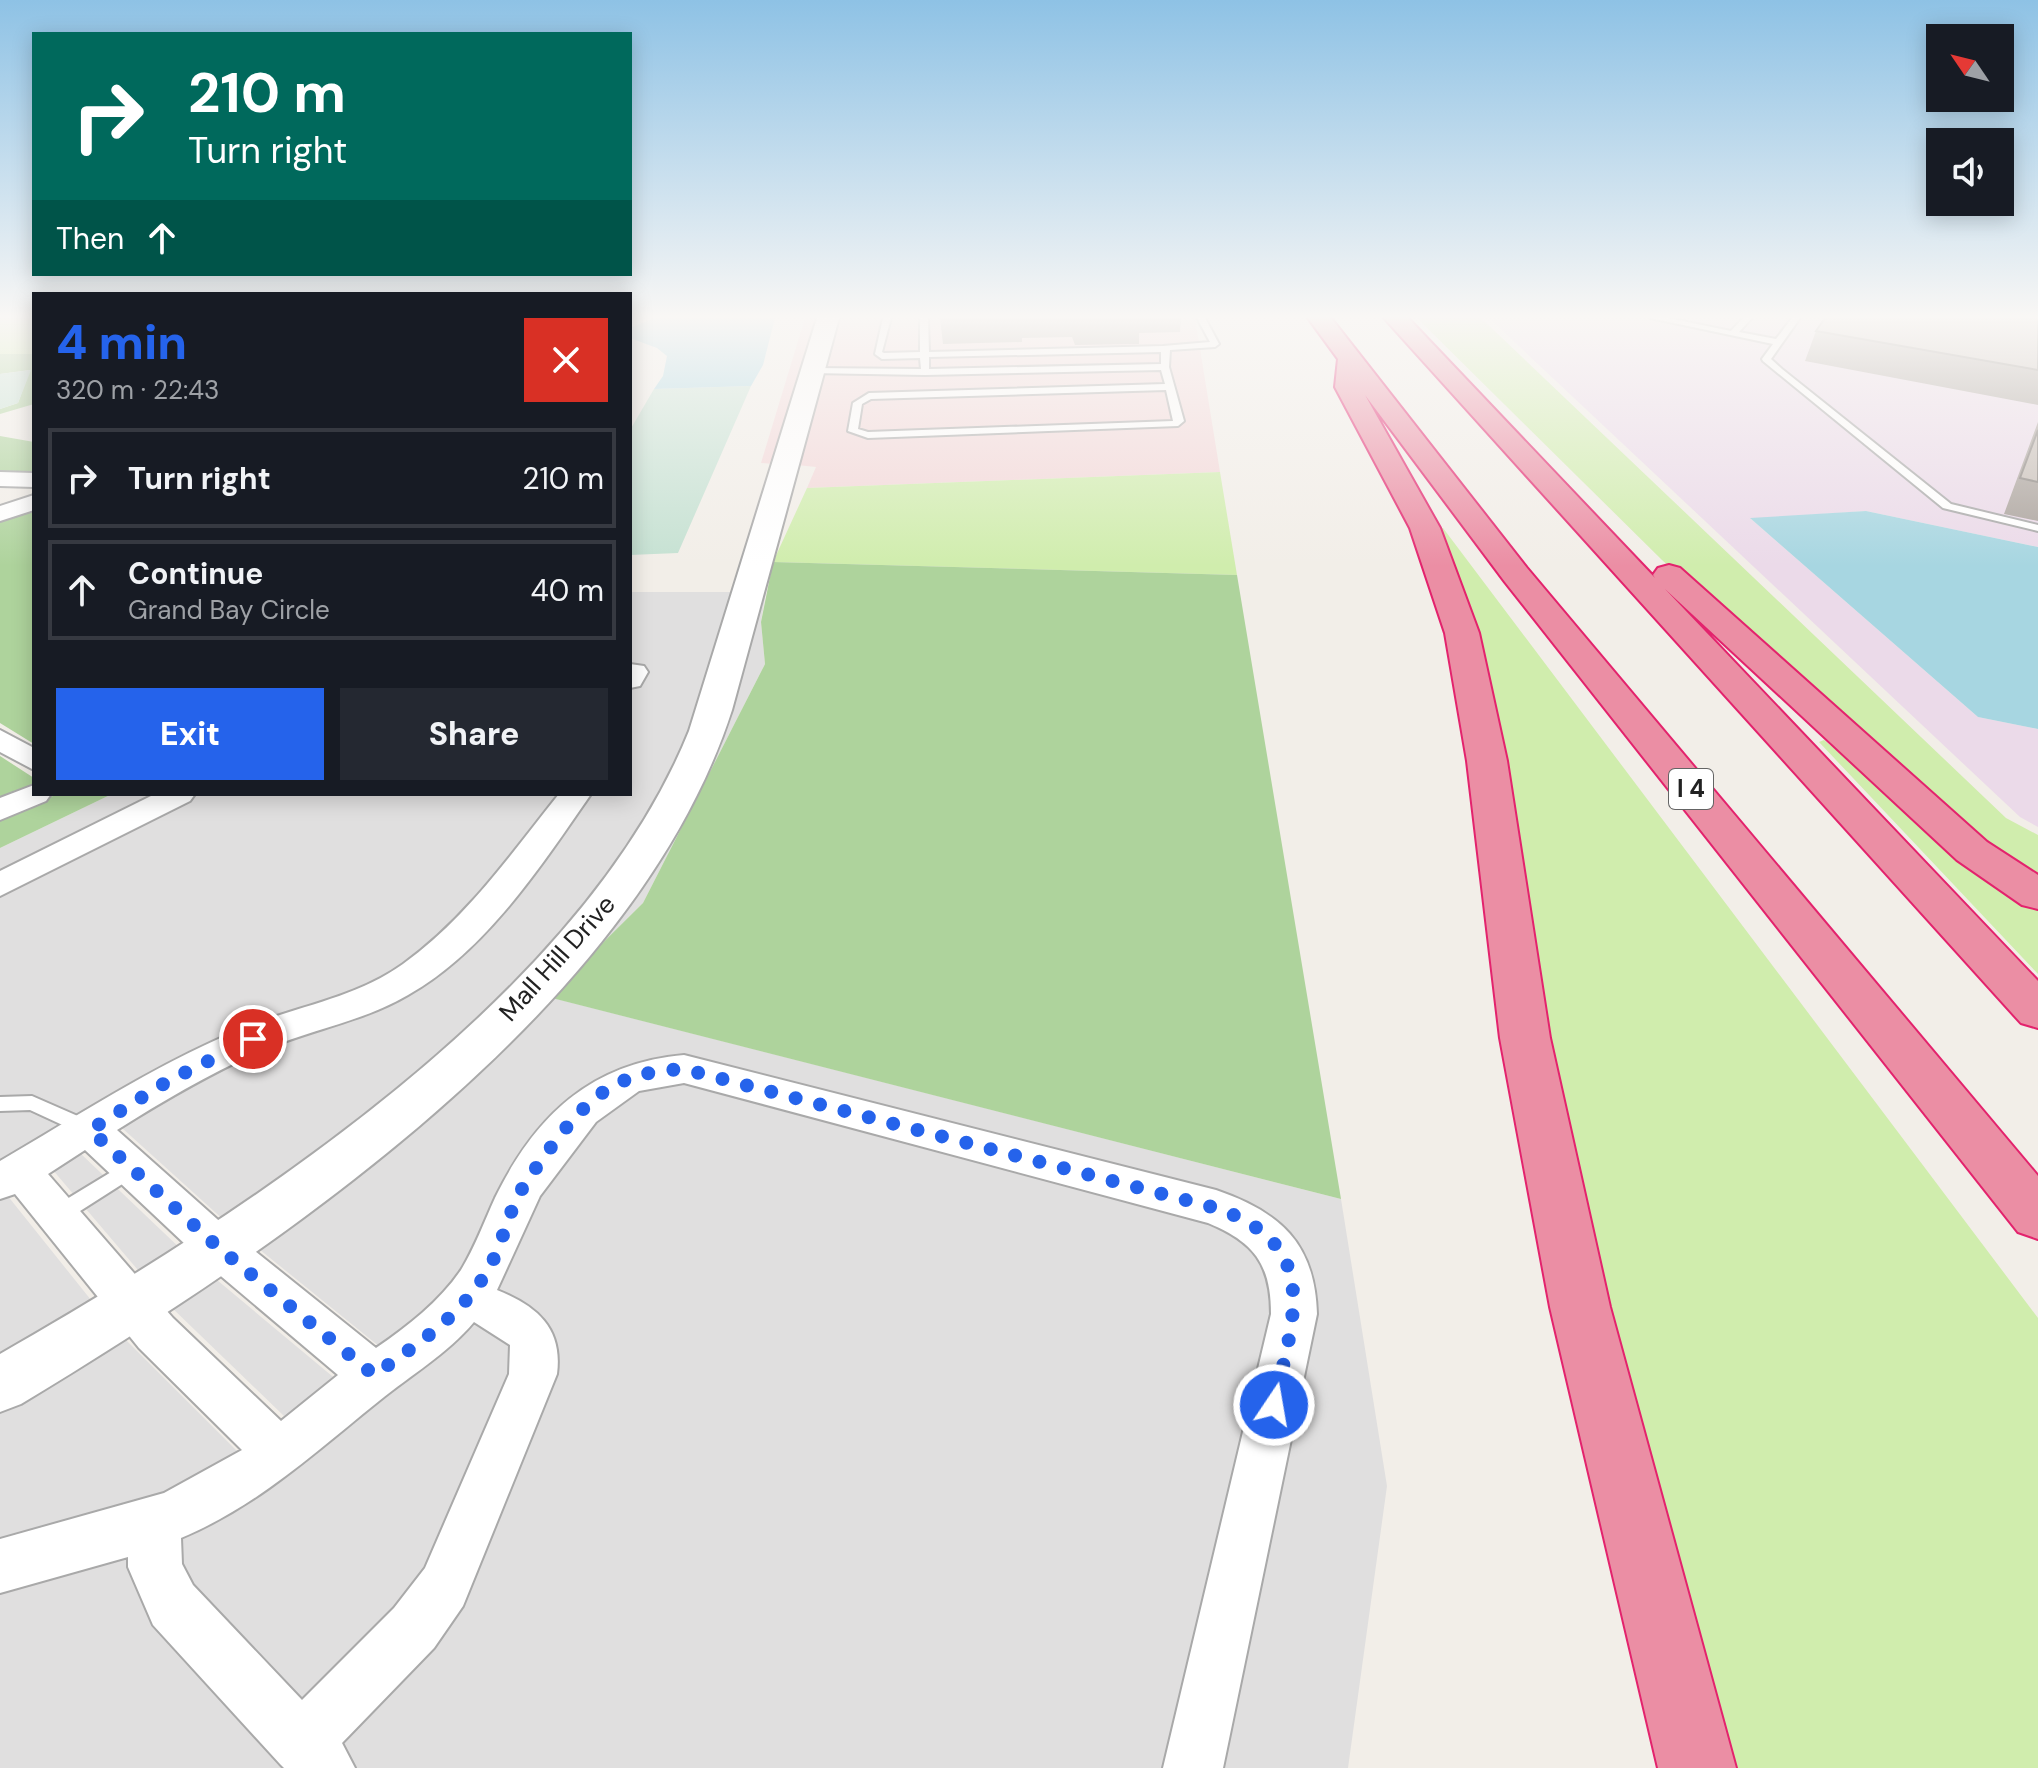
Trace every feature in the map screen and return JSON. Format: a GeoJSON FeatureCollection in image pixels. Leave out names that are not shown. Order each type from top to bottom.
{"type":"FeatureCollection","features":[{"type":"Feature","properties":{"kind":"highway"},"geometry":{"type":"LineString","coordinates":[[1355,401],[1425,528],[1462,633],[1487,761],[1525,1038],[1576,1292],[1697,1768]]}},
{"type":"Feature","properties":{"kind":"highway","name":"I 4"},"geometry":{"type":"LineString","coordinates":[[1383,401],[1516,575],[2038,1216]]}},
{"type":"Feature","properties":{"kind":"highway"},"geometry":{"type":"LineString","coordinates":[[1473,401],[2038,1011]]}},
{"type":"Feature","properties":{"kind":"highway"},"geometry":{"type":"LineString","coordinates":[[1479,401],[1972,851],[2038,895]]}},
{"type":"Feature","properties":{"kind":"street","name":"Mall Hill Drive"},"geometry":{"type":"LineString","coordinates":[[0,1385],[219,1248],[355,1147],[489,1032],[553,967],[644,855],[671,811],[703,742],[804,401]]}},
{"type":"Feature","properties":{"kind":"street"},"geometry":{"type":"LineString","coordinates":[[0,479],[32,480]]}},
{"type":"Feature","properties":{"kind":"street"},"geometry":{"type":"LineString","coordinates":[[0,514],[32,503]]}},
{"type":"Feature","properties":{"kind":"street"},"geometry":{"type":"LineString","coordinates":[[0,739],[32,760]]}},
{"type":"Feature","properties":{"kind":"street"},"geometry":{"type":"LineString","coordinates":[[0,810],[32,795]]}},
{"type":"Feature","properties":{"kind":"street"},"geometry":{"type":"LineString","coordinates":[[0,885],[175,796]]}},
{"type":"Feature","properties":{"kind":"street"},"geometry":{"type":"LineString","coordinates":[[278,1452],[132,1304],[57,1215],[10,1176],[168,1081],[253,1039],[365,1003],[414,975],[462,935],[573,796]]}},
{"type":"Feature","properties":{"kind":"street"},"geometry":{"type":"LineString","coordinates":[[0,1566],[154,1523],[218,1495],[259,1469],[374,1375],[435,1331],[467,1299],[489,1268],[518,1196],[578,1113],[607,1088],[655,1071],[702,1073],[1216,1208],[1251,1224],[1272,1242],[1286,1261],[1295,1289],[1294,1314],[1193,1768]]}},
{"type":"Feature","properties":{"kind":"street"},"geometry":{"type":"LineString","coordinates":[[90,1130],[219,1248],[374,1375]]}},
{"type":"Feature","properties":{"kind":"street"},"geometry":{"type":"LineString","coordinates":[[154,1523],[155,1567],[173,1605],[313,1756],[444,1587],[533,1374],[537,1358],[534,1337],[518,1320],[467,1299]]}},
{"type":"Feature","properties":{"kind":"lane"},"geometry":{"type":"LineString","coordinates":[[862,401],[858,403],[853,431],[868,435],[1175,424],[1179,421],[1172,401]]}},
{"type":"Feature","properties":{"kind":"lane"},"geometry":{"type":"LineString","coordinates":[[1817,401],[1947,506],[2038,528]]}},
{"type":"Feature","properties":{"kind":"lane"},"geometry":{"type":"LineString","coordinates":[[0,1104],[32,1103],[90,1130]]}},
{"type":"Feature","properties":{"kind":"lane"},"geometry":{"type":"LineString","coordinates":[[57,1215],[131,1168]]}},
{"type":"Feature","properties":{"kind":"shaded area"},"geometry":{"type":"Polygon","coordinates":[[[780,401],[794,401],[774,464],[761,463],[780,401]]]}},
{"type":"Feature","properties":{"kind":"shaded area"},"geometry":{"type":"Polygon","coordinates":[[[815,401],[1208,401],[1220,472],[807,488],[816,467],[797,465],[815,401]]]}},
{"type":"Feature","properties":{"kind":"shaded area"},"geometry":{"type":"Polygon","coordinates":[[[1577,401],[2038,401],[2038,547],[1866,511],[1751,519],[1978,717],[2038,729],[2038,827],[2020,817],[1577,401]]]}},
{"type":"Feature","properties":{"kind":"shaded area"},"geometry":{"type":"Polygon","coordinates":[[[632,592],[734,592],[688,740],[655,808],[589,902],[537,962],[410,1081],[226,1222],[122,1128],[80,1153],[183,1251],[143,1276],[52,1169],[7,1195],[95,1305],[0,1362],[0,848],[108,796],[632,796],[632,592]]]}},
{"type":"Feature","properties":{"kind":"shaded area"},"geometry":{"type":"Polygon","coordinates":[[[762,592],[766,592],[761,622],[765,664],[643,903],[549,997],[1341,1199],[1387,1486],[1348,1768],[0,1768],[0,1408],[120,1334],[239,1453],[284,1416],[168,1304],[211,1275],[344,1386],[385,1351],[254,1245],[622,911],[660,859],[706,775],[719,743],[762,592]]]}},
{"type":"Feature","properties":{"kind":"green space"},"geometry":{"type":"Polygon","coordinates":[[[0,401],[19,401],[18,403],[0,409],[0,401]]]}},
{"type":"Feature","properties":{"kind":"green space"},"geometry":{"type":"Polygon","coordinates":[[[32,401],[32,405],[0,414],[0,409],[32,401]]]}},
{"type":"Feature","properties":{"kind":"green space"},"geometry":{"type":"Polygon","coordinates":[[[647,401],[745,401],[678,553],[632,555],[632,427],[647,401]]]}},
{"type":"Feature","properties":{"kind":"green space"},"geometry":{"type":"Polygon","coordinates":[[[1501,401],[1568,401],[2006,818],[2038,835],[2038,881],[1912,791],[1662,560],[1501,401]]]}},
{"type":"Feature","properties":{"kind":"green space"},"geometry":{"type":"Polygon","coordinates":[[[0,436],[32,442],[32,475],[0,474],[0,436]]]}},
{"type":"Feature","properties":{"kind":"green space"},"geometry":{"type":"Polygon","coordinates":[[[1220,472],[1237,575],[773,562],[807,488],[1220,472]]]}},
{"type":"Feature","properties":{"kind":"green space"},"geometry":{"type":"Polygon","coordinates":[[[32,508],[32,743],[0,723],[0,519],[32,508]]]}},
{"type":"Feature","properties":{"kind":"green space"},"geometry":{"type":"Polygon","coordinates":[[[1443,528],[2038,1318],[2038,1768],[1733,1768],[1574,1209],[1435,529],[1443,528]]]}},
{"type":"Feature","properties":{"kind":"green space"},"geometry":{"type":"Polygon","coordinates":[[[773,562],[1237,575],[1341,1199],[548,997],[643,903],[765,664],[761,622],[773,562]]]}},
{"type":"Feature","properties":{"kind":"green space"},"geometry":{"type":"Polygon","coordinates":[[[1824,740],[1933,831],[2038,909],[2038,974],[1819,742],[1824,740]]]}},
{"type":"Feature","properties":{"kind":"green space"},"geometry":{"type":"Polygon","coordinates":[[[0,756],[32,777],[32,785],[0,800],[0,756]]]}},
{"type":"Feature","properties":{"kind":"green space"},"geometry":{"type":"Polygon","coordinates":[[[53,796],[108,796],[0,848],[0,821],[53,796]]]}},
{"type":"Feature","properties":{"kind":"water"},"geometry":{"type":"Polygon","coordinates":[[[1866,511],[2038,547],[2038,729],[1978,717],[1750,518],[1866,511]]]}},
{"type":"Feature","properties":{"kind":"building"},"geometry":{"type":"Polygon","coordinates":[[[2038,430],[2038,482],[2020,478],[2038,430]]]}},
{"type":"Feature","properties":{"kind":"route"},"geometry":{"type":"LineString","coordinates":[[253,1039],[168,1081],[90,1130],[219,1248],[374,1375],[435,1331],[467,1299],[489,1268],[518,1196],[539,1163],[593,1098],[625,1079],[655,1071],[684,1069],[1236,1215],[1272,1242],[1286,1261],[1295,1289],[1294,1314],[1274,1405]]}}]}
